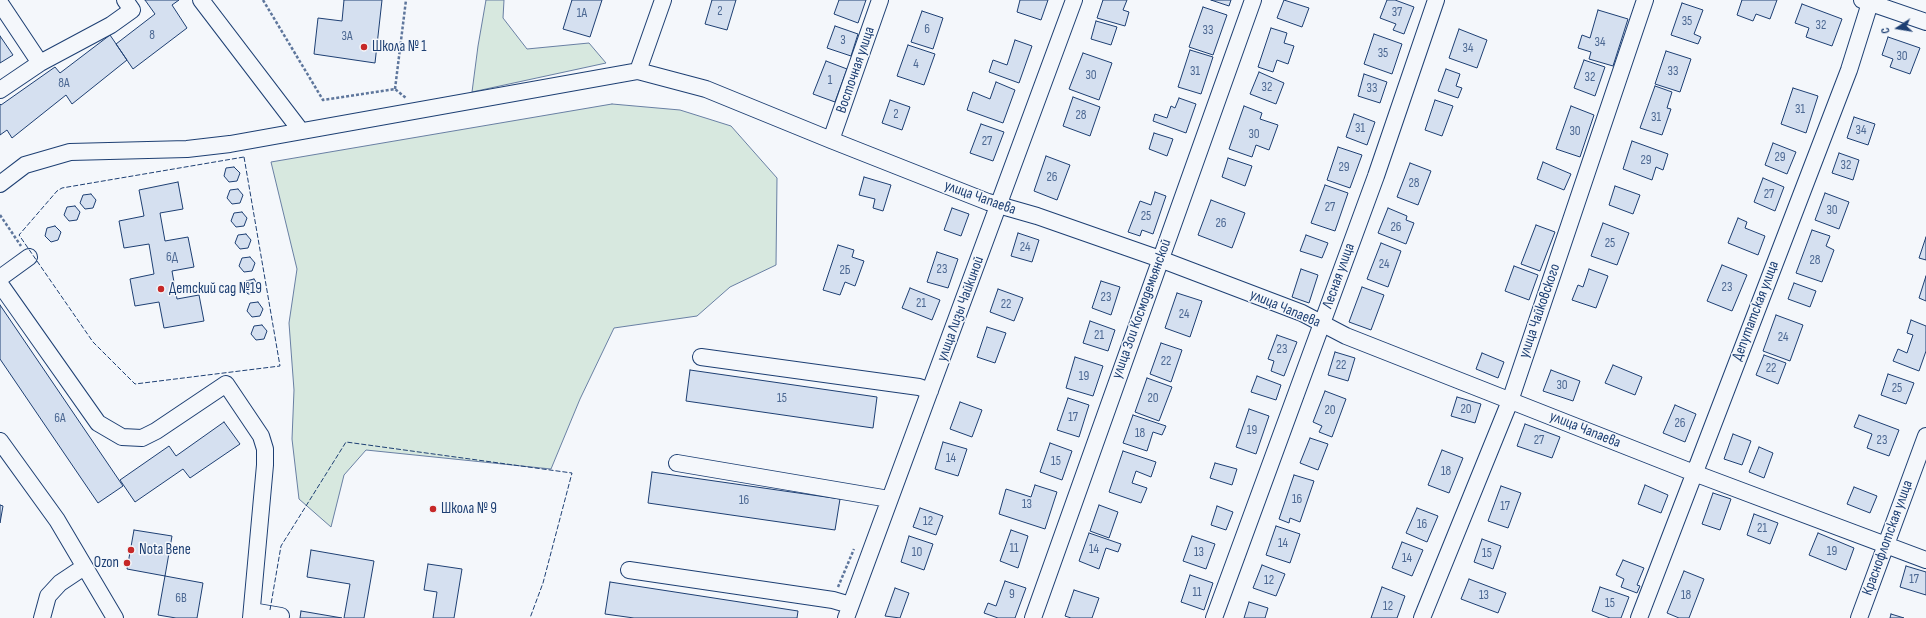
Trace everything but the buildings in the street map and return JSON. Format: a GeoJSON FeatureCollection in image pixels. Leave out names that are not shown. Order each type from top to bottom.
{"type":"FeatureCollection","features":[{"type":"Feature","properties":{"kind":"street"},"geometry":{"type":"LineString","coordinates":[[0,90],[40,63],[111,26],[132,10],[125,0]]}},
{"type":"Feature","properties":{"kind":"street"},"geometry":{"type":"LineString","coordinates":[[201,0],[300,131]]}},
{"type":"Feature","properties":{"kind":"street"},"geometry":{"type":"LineString","coordinates":[[0,184],[25,165],[70,152],[187,150],[638,72],[663,0]]}},
{"type":"Feature","properties":{"kind":"street","name":"Восточная улица"},"geometry":{"type":"LineString","coordinates":[[831,140],[880,0]]}},
{"type":"Feature","properties":{"kind":"street","name":"улица Лизы Чайкиной"},"geometry":{"type":"LineString","coordinates":[[848,611],[1074,0]]}},
{"type":"Feature","properties":{"kind":"street","name":"улица Зои Космодемьянской"},"geometry":{"type":"LineString","coordinates":[[1033,618],[1253,0]]}},
{"type":"Feature","properties":{"kind":"street","name":"Лесная улица"},"geometry":{"type":"LineString","coordinates":[[1214,618],[1383,155],[1436,0]]}},
{"type":"Feature","properties":{"kind":"street","name":"улица Чайковского"},"geometry":{"type":"LineString","coordinates":[[1422,618],[1510,401],[1645,0]]}},
{"type":"Feature","properties":{"kind":"street"},"geometry":{"type":"LineString","coordinates":[[1866,2],[1926,22]]}},
{"type":"Feature","properties":{"kind":"street","name":"Депутатская улица"},"geometry":{"type":"LineString","coordinates":[[1639,618],[1846,78],[1866,2]]}},
{"type":"Feature","properties":{"kind":"street"},"geometry":{"type":"LineString","coordinates":[[0,3],[40,63]]}},
{"type":"Feature","properties":{"kind":"street","name":"улица Чапаева"},"geometry":{"type":"LineString","coordinates":[[638,72],[706,89],[999,206],[1037,216],[1302,313],[1346,336],[1510,401],[1694,473],[1885,546],[1926,560]]}},
{"type":"Feature","properties":{"kind":"street"},"geometry":{"type":"LineString","coordinates":[[0,278],[29,257]]}},
{"type":"Feature","properties":{"kind":"street"},"geometry":{"type":"LineString","coordinates":[[0,284],[98,423],[122,437],[142,438],[156,432],[226,384],[262,436],[265,449],[265,465],[251,615],[281,616]]}},
{"type":"Feature","properties":{"kind":"street"},"geometry":{"type":"LineString","coordinates":[[701,357],[919,387],[930,391]]}},
{"type":"Feature","properties":{"kind":"street","name":"Краснофлотская улица"},"geometry":{"type":"LineString","coordinates":[[1859,618],[1926,436]]}},
{"type":"Feature","properties":{"kind":"street"},"geometry":{"type":"LineString","coordinates":[[0,441],[56,520],[115,618]]}},
{"type":"Feature","properties":{"kind":"street"},"geometry":{"type":"LineString","coordinates":[[677,463],[889,499]]}},
{"type":"Feature","properties":{"kind":"street"},"geometry":{"type":"LineString","coordinates":[[42,618],[48,596],[60,583],[84,567]]}},
{"type":"Feature","properties":{"kind":"street"},"geometry":{"type":"LineString","coordinates":[[629,570],[833,600],[848,611]]}},
{"type":"Feature","properties":{"kind":"path"},"geometry":{"type":"LineString","coordinates":[[263,0],[323,100],[395,89],[406,0]]}},
{"type":"Feature","properties":{"kind":"path"},"geometry":{"type":"LineString","coordinates":[[0,216],[29,257]]}},
{"type":"Feature","properties":{"kind":"shaded area"},"geometry":{"type":"Polygon","coordinates":[[[486,0],[504,0],[503,18],[527,49],[589,43],[606,63],[472,92],[486,0]]]}},
{"type":"Feature","properties":{"kind":"shaded area"},"geometry":{"type":"Polygon","coordinates":[[[612,104],[680,110],[731,126],[777,178],[776,265],[730,287],[697,316],[614,328],[580,399],[551,469],[366,450],[344,475],[331,527],[299,499],[292,439],[294,390],[289,323],[297,269],[271,162],[612,104]]]}},
{"type":"Feature","properties":{"kind":"fence"},"geometry":{"type":"LineString","coordinates":[[244,157],[280,366],[135,384],[93,342],[19,235],[57,191],[62,188],[244,157]]}},
{"type":"Feature","properties":{"kind":"fence"},"geometry":{"type":"LineString","coordinates":[[270,610],[281,546],[346,442],[572,473],[543,583],[530,618]]}},
{"type":"Feature","properties":{"kind":"place","name":"Школа № 1"},"geometry":{"type":"Point","coordinates":[364,47]}},
{"type":"Feature","properties":{"kind":"place","name":"Детский сад №19"},"geometry":{"type":"Point","coordinates":[161,289]}},
{"type":"Feature","properties":{"kind":"place","name":"Школа № 9"},"geometry":{"type":"Point","coordinates":[433,509]}},
{"type":"Feature","properties":{"kind":"place","name":"Nota Bene"},"geometry":{"type":"Point","coordinates":[131,550]}},
{"type":"Feature","properties":{"kind":"place","name":"Ozon"},"geometry":{"type":"Point","coordinates":[127,563]}}]}
